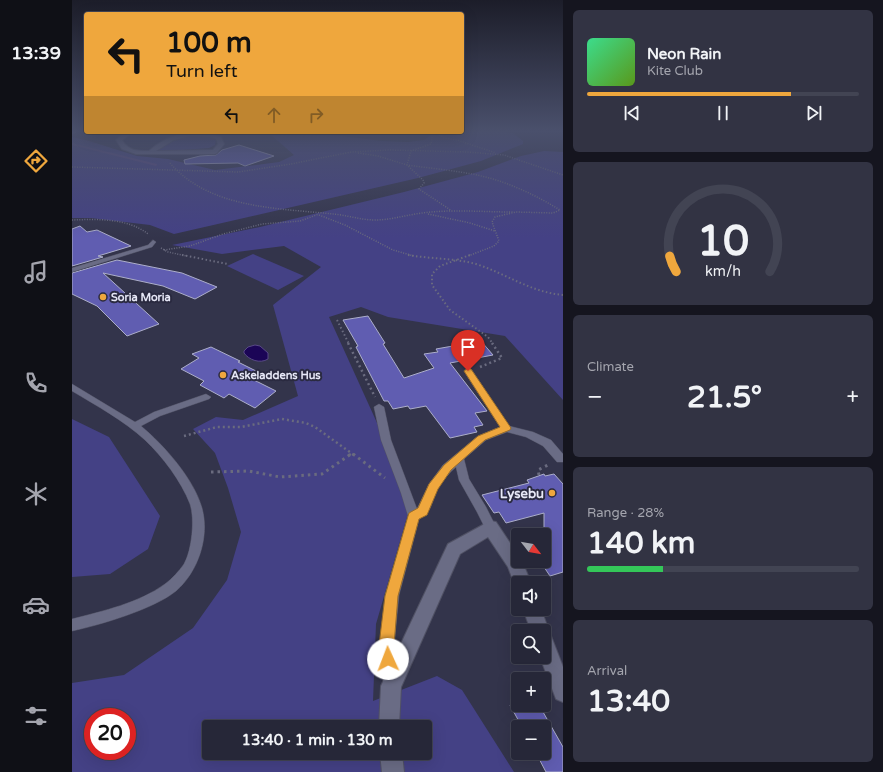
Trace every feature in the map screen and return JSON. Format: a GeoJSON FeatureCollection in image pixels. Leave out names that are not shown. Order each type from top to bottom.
{"type":"FeatureCollection","features":[{"type":"Feature","properties":{"kind":"street"},"geometry":{"type":"LineString","coordinates":[[389,720],[391,686],[454,549],[490,527],[514,564],[519,576]]}},
{"type":"Feature","properties":{"kind":"street"},"geometry":{"type":"LineString","coordinates":[[551,660],[563,692]]}},
{"type":"Feature","properties":{"kind":"street"},"geometry":{"type":"LineString","coordinates":[[392,760],[393,772]]}},
{"type":"Feature","properties":{"kind":"lane"},"geometry":{"type":"LineString","coordinates":[[72,270],[150,246],[153,242]]}},
{"type":"Feature","properties":{"kind":"lane"},"geometry":{"type":"LineString","coordinates":[[468,371],[506,428]]}},
{"type":"Feature","properties":{"kind":"lane"},"geometry":{"type":"LineString","coordinates":[[72,388],[134,426],[158,446],[181,478],[196,509],[196,542],[188,567],[170,588],[146,600],[90,622],[72,625]]}},
{"type":"Feature","properties":{"kind":"lane"},"geometry":{"type":"LineString","coordinates":[[134,426],[157,414],[206,397]]}},
{"type":"Feature","properties":{"kind":"lane"},"geometry":{"type":"LineString","coordinates":[[380,407],[386,440],[407,493],[414,516],[392,596],[386,645],[391,686]]}},
{"type":"Feature","properties":{"kind":"lane"},"geometry":{"type":"LineString","coordinates":[[414,516],[423,511],[433,487],[447,468],[482,438],[506,428],[529,434],[547,443],[561,459]]}},
{"type":"Feature","properties":{"kind":"lane"},"geometry":{"type":"LineString","coordinates":[[459,459],[464,480],[482,510],[490,527]]}},
{"type":"Feature","properties":{"kind":"path"},"geometry":{"type":"LineString","coordinates":[[173,166],[191,183],[210,193],[226,199],[286,212],[373,220],[392,219],[422,213],[452,211],[553,213],[560,210]]}},
{"type":"Feature","properties":{"kind":"path"},"geometry":{"type":"LineString","coordinates":[[72,167],[238,172],[278,166]]}},
{"type":"Feature","properties":{"kind":"path"},"geometry":{"type":"LineString","coordinates":[[410,166],[424,182],[419,189],[452,211]]}},
{"type":"Feature","properties":{"kind":"path"},"geometry":{"type":"LineString","coordinates":[[420,166],[484,177],[503,183],[539,197],[563,213]]}},
{"type":"Feature","properties":{"kind":"path"},"geometry":{"type":"LineString","coordinates":[[537,166],[563,175]]}},
{"type":"Feature","properties":{"kind":"path"},"geometry":{"type":"LineString","coordinates":[[468,371],[502,358],[488,337],[450,310],[432,285],[432,274],[440,266],[494,246],[499,241],[492,222],[495,216],[516,212]]}},
{"type":"Feature","properties":{"kind":"path"},"geometry":{"type":"LineString","coordinates":[[422,213],[454,218],[495,231]]}},
{"type":"Feature","properties":{"kind":"path"},"geometry":{"type":"LineString","coordinates":[[163,250],[190,246],[223,234],[262,224],[300,221],[319,214],[352,228],[399,252],[420,257],[457,260],[485,267],[528,288],[549,295],[563,295]]}},
{"type":"Feature","properties":{"kind":"path"},"geometry":{"type":"LineString","coordinates":[[337,320],[380,407]]}},
{"type":"Feature","properties":{"kind":"path"},"geometry":{"type":"LineString","coordinates":[[184,436],[217,427],[241,427],[282,420],[306,423],[315,427],[407,493]]}},
{"type":"Feature","properties":{"kind":"path"},"geometry":{"type":"LineString","coordinates":[[211,472],[249,471],[280,477],[322,474],[351,454]]}},
{"type":"Feature","properties":{"kind":"shaded area"},"geometry":{"type":"Polygon","coordinates":[[[72,166],[198,166],[215,170],[247,166],[462,166],[418,178],[174,234],[150,225],[91,218],[72,218],[72,166]]]}},
{"type":"Feature","properties":{"kind":"shaded area"},"geometry":{"type":"Polygon","coordinates":[[[494,166],[563,166],[563,400],[505,336],[388,317],[361,307],[329,317],[412,500],[376,624],[373,701],[437,676],[462,690],[514,772],[72,772],[72,683],[124,675],[193,628],[227,580],[241,532],[228,488],[215,453],[193,429],[216,417],[243,420],[298,396],[273,305],[321,267],[284,246],[222,254],[172,245],[260,227],[404,192],[478,172],[494,166]]]}},
{"type":"Feature","properties":{"kind":"shaded area"},"geometry":{"type":"Polygon","coordinates":[[[253,254],[304,276],[278,290],[227,266],[253,254]]]}},
{"type":"Feature","properties":{"kind":"shaded area"},"geometry":{"type":"Polygon","coordinates":[[[255,345],[260,346],[268,353],[268,359],[258,361],[252,359],[244,353],[248,347],[255,345]]]}},
{"type":"Feature","properties":{"kind":"shaded area"},"geometry":{"type":"Polygon","coordinates":[[[72,419],[109,437],[160,516],[148,549],[110,574],[72,577],[72,419]]]}},
{"type":"Feature","properties":{"kind":"building","name":"Soria Moria"},"geometry":{"type":"Polygon","coordinates":[[[80,226],[87,232],[97,230],[131,246],[98,256],[103,257],[72,266],[72,229],[80,226]]]}},
{"type":"Feature","properties":{"kind":"building","name":"Soria Moria"},"geometry":{"type":"Polygon","coordinates":[[[117,260],[182,273],[217,287],[195,299],[163,286],[103,273],[159,324],[127,336],[97,306],[72,294],[72,273],[117,260]]]}},
{"type":"Feature","properties":{"kind":"building"},"geometry":{"type":"Polygon","coordinates":[[[368,316],[404,378],[434,368],[424,354],[438,352],[436,349],[481,341],[493,355],[450,363],[487,411],[475,413],[483,425],[474,427],[477,432],[450,438],[426,406],[410,409],[408,406],[393,409],[388,401],[384,401],[356,347],[358,346],[343,320],[368,316]]]}},
{"type":"Feature","properties":{"kind":"building","name":"Askeladdens Hus"},"geometry":{"type":"Polygon","coordinates":[[[211,347],[240,361],[238,362],[258,372],[250,378],[276,391],[255,408],[229,394],[224,398],[200,385],[204,381],[181,369],[199,358],[192,354],[211,347]]]}},
{"type":"Feature","properties":{"kind":"building"},"geometry":{"type":"Polygon","coordinates":[[[544,474],[545,476],[554,474],[563,484],[563,572],[550,576],[545,568],[551,568],[551,528],[544,528],[544,513],[506,523],[499,512],[494,513],[482,495],[529,483],[527,480],[544,474]]]}},
{"type":"Feature","properties":{"kind":"building"},"geometry":{"type":"Polygon","coordinates":[[[514,712],[543,712],[548,720],[518,720],[514,712]]]}},
{"type":"Feature","properties":{"kind":"building"},"geometry":{"type":"Polygon","coordinates":[[[551,726],[563,747],[563,772],[546,772],[540,760],[551,760],[551,726]]]}},
{"type":"Feature","properties":{"kind":"place","name":"Soria Moria"},"geometry":{"type":"Point","coordinates":[103,297]}},
{"type":"Feature","properties":{"kind":"place","name":"Askeladdens Hus"},"geometry":{"type":"Point","coordinates":[223,375]}},
{"type":"Feature","properties":{"kind":"place","name":"Lysebu"},"geometry":{"type":"Point","coordinates":[552,493]}},
{"type":"Feature","properties":{"kind":"route"},"geometry":{"type":"LineString","coordinates":[[388,659],[386,645],[392,596],[414,516],[423,511],[433,487],[447,468],[482,438],[506,428],[468,371]]}}]}
